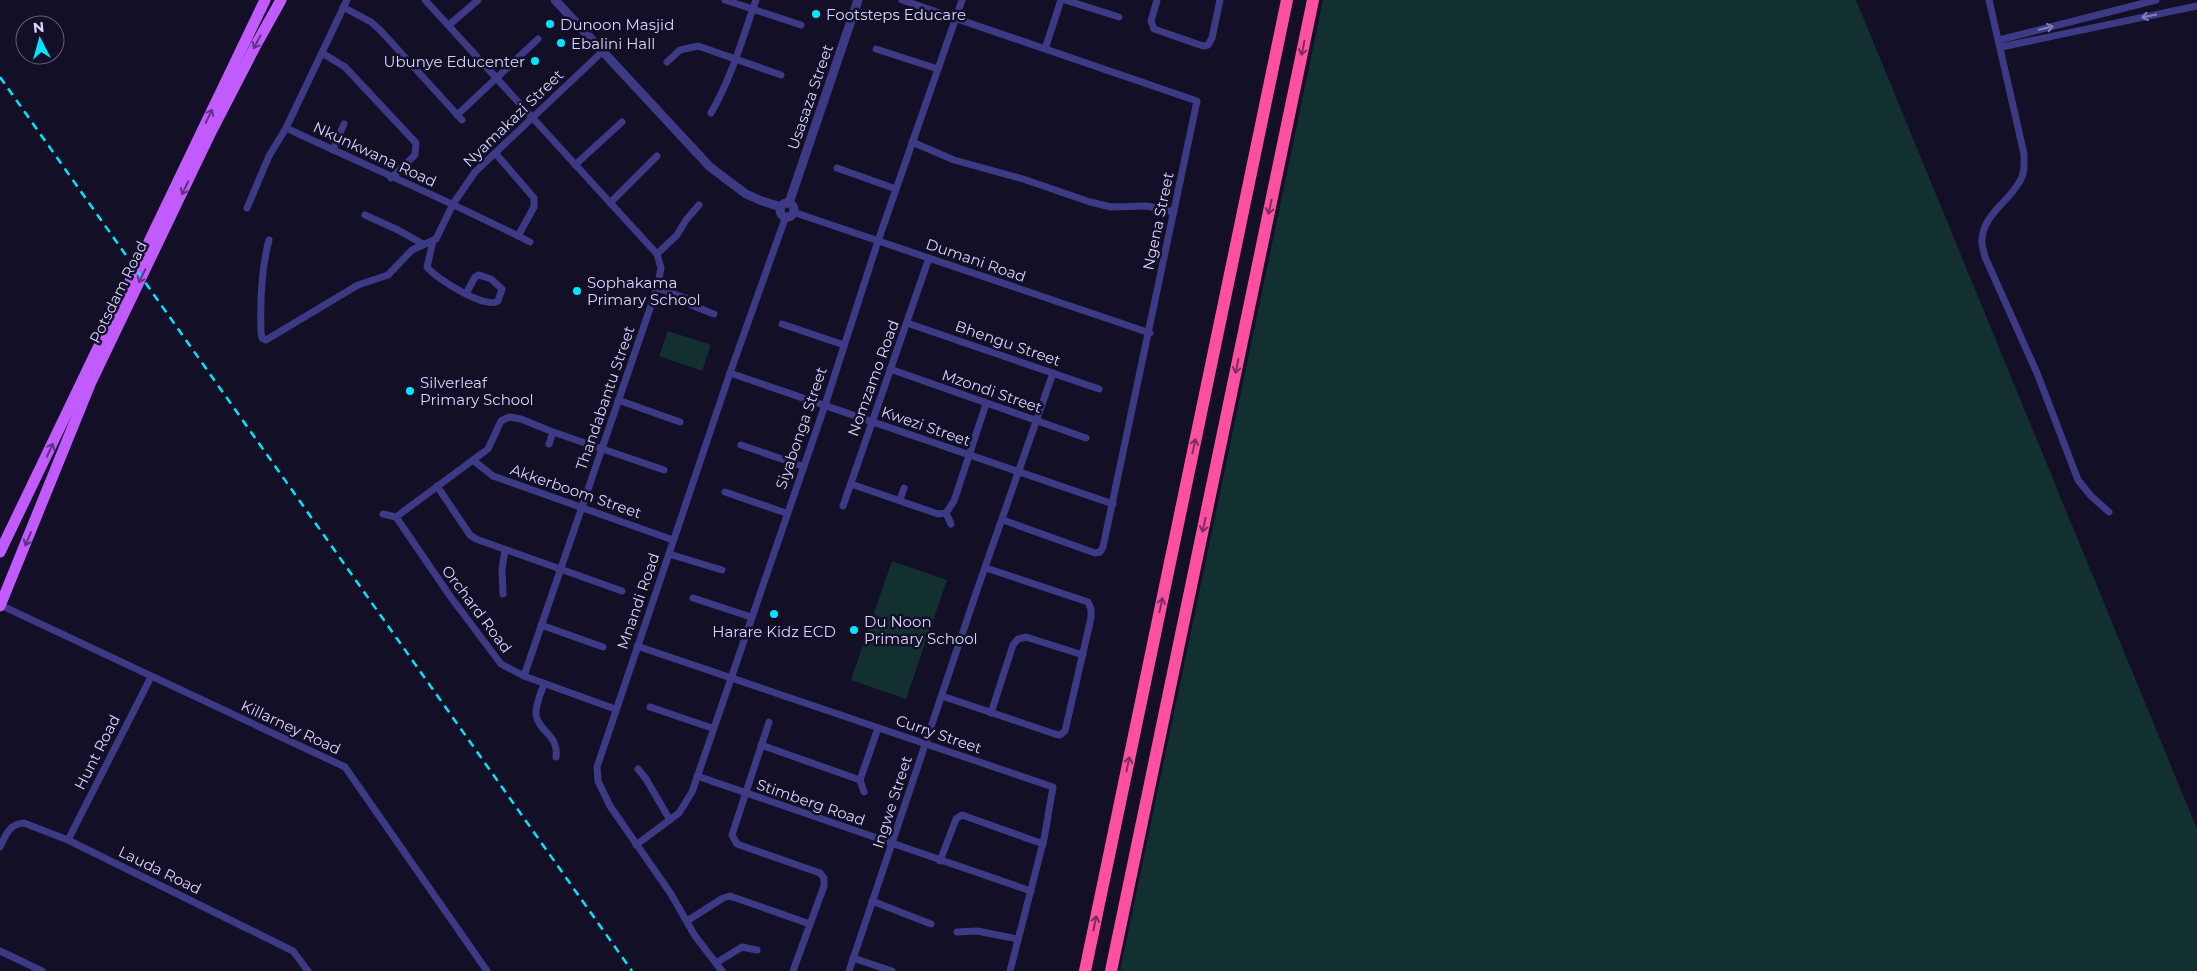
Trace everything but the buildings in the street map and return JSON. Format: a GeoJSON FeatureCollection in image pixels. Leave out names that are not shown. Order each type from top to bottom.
{"type":"FeatureCollection","features":[{"type":"Feature","properties":{"kind":"highway"},"geometry":{"type":"LineString","coordinates":[[1085,971],[1287,0]]}},
{"type":"Feature","properties":{"kind":"highway"},"geometry":{"type":"LineString","coordinates":[[1111,971],[1313,0]]}},
{"type":"Feature","properties":{"kind":"main road","name":"Potsdam Road"},"geometry":{"type":"LineString","coordinates":[[0,552],[265,0]]}},
{"type":"Feature","properties":{"kind":"main road","name":"Potsdam Road"},"geometry":{"type":"LineString","coordinates":[[0,605],[91,382],[222,111],[281,0]]}},
{"type":"Feature","properties":{"kind":"street"},"geometry":{"type":"LineString","coordinates":[[247,208],[269,156],[286,128],[347,0]]}},
{"type":"Feature","properties":{"kind":"street"},"geometry":{"type":"LineString","coordinates":[[425,0],[496,80],[657,254],[677,235],[686,220],[699,206]]}},
{"type":"Feature","properties":{"kind":"street"},"geometry":{"type":"LineString","coordinates":[[449,25],[478,0]]}},
{"type":"Feature","properties":{"kind":"street"},"geometry":{"type":"LineString","coordinates":[[556,0],[710,167],[746,194],[762,201],[793,207],[790,214]]}},
{"type":"Feature","properties":{"kind":"street"},"geometry":{"type":"LineString","coordinates":[[726,0],[801,24]]}},
{"type":"Feature","properties":{"kind":"street"},"geometry":{"type":"LineString","coordinates":[[711,113],[723,93],[756,0]]}},
{"type":"Feature","properties":{"kind":"street","name":"Usasaza Street"},"geometry":{"type":"LineString","coordinates":[[785,205],[858,0]]}},
{"type":"Feature","properties":{"kind":"street","name":"Ngena Street"},"geometry":{"type":"LineString","coordinates":[[902,0],[1197,101],[1150,333],[1102,549],[1095,553],[1003,520]]}},
{"type":"Feature","properties":{"kind":"street","name":"Siyabonga Street"},"geometry":{"type":"LineString","coordinates":[[636,845],[670,820],[686,803],[697,776],[802,466],[825,405],[878,241],[962,0]]}},
{"type":"Feature","properties":{"kind":"street"},"geometry":{"type":"LineString","coordinates":[[1045,49],[1061,0]]}},
{"type":"Feature","properties":{"kind":"street"},"geometry":{"type":"LineString","coordinates":[[1065,0],[1119,17]]}},
{"type":"Feature","properties":{"kind":"street"},"geometry":{"type":"LineString","coordinates":[[1157,0],[1152,16],[1152,26],[1158,31],[1199,46],[1208,45],[1212,38],[1220,0]]}},
{"type":"Feature","properties":{"kind":"street"},"geometry":{"type":"LineString","coordinates":[[1989,0],[2024,154],[2024,166],[2022,178],[1990,217],[1984,230],[1982,242],[1985,257],[2037,373],[2078,480],[2109,512]]}},
{"type":"Feature","properties":{"kind":"street"},"geometry":{"type":"LineString","coordinates":[[2000,43],[2156,0]]}},
{"type":"Feature","properties":{"kind":"street"},"geometry":{"type":"LineString","coordinates":[[2000,43],[2197,6]]}},
{"type":"Feature","properties":{"kind":"street"},"geometry":{"type":"LineString","coordinates":[[343,7],[364,18],[381,31],[460,117],[538,39]]}},
{"type":"Feature","properties":{"kind":"street"},"geometry":{"type":"LineString","coordinates":[[667,62],[680,50],[691,46],[709,49],[781,75]]}},
{"type":"Feature","properties":{"kind":"street"},"geometry":{"type":"LineString","coordinates":[[876,49],[938,69]]}},
{"type":"Feature","properties":{"kind":"street","name":"Nyamakazi Street"},"geometry":{"type":"LineString","coordinates":[[466,294],[444,281],[429,269],[428,265],[436,239],[453,204],[475,172],[603,51]]}},
{"type":"Feature","properties":{"kind":"street"},"geometry":{"type":"LineString","coordinates":[[322,53],[346,67],[416,143],[416,155],[391,178]]}},
{"type":"Feature","properties":{"kind":"street"},"geometry":{"type":"LineString","coordinates":[[576,165],[622,122]]}},
{"type":"Feature","properties":{"kind":"street"},"geometry":{"type":"LineString","coordinates":[[333,150],[344,124]]}},
{"type":"Feature","properties":{"kind":"street","name":"Nkunkwana Road"},"geometry":{"type":"LineString","coordinates":[[286,128],[391,178],[453,204],[530,242]]}},
{"type":"Feature","properties":{"kind":"street"},"geometry":{"type":"LineString","coordinates":[[912,142],[954,160],[1023,179],[1111,208],[1146,206],[1174,212]]}},
{"type":"Feature","properties":{"kind":"street"},"geometry":{"type":"LineString","coordinates":[[496,154],[534,198],[532,211],[518,236]]}},
{"type":"Feature","properties":{"kind":"street"},"geometry":{"type":"LineString","coordinates":[[610,203],[657,156]]}},
{"type":"Feature","properties":{"kind":"street"},"geometry":{"type":"LineString","coordinates":[[837,168],[896,189]]}},
{"type":"Feature","properties":{"kind":"street","name":"Dumani Road"},"geometry":{"type":"LineString","coordinates":[[790,214],[878,241],[1150,333]]}},
{"type":"Feature","properties":{"kind":"street","name":"Mnandi Road"},"geometry":{"type":"LineString","coordinates":[[722,971],[636,845],[602,791],[596,773],[730,373],[790,214]]}},
{"type":"Feature","properties":{"kind":"street"},"geometry":{"type":"LineString","coordinates":[[365,216],[423,244]]}},
{"type":"Feature","properties":{"kind":"street"},"geometry":{"type":"LineString","coordinates":[[270,240],[263,269],[261,292],[261,332],[262,338],[265,340],[358,286],[388,275],[412,250],[436,239]]}},
{"type":"Feature","properties":{"kind":"street","name":"Thandabantu Street"},"geometry":{"type":"LineString","coordinates":[[524,676],[657,288],[660,268],[657,254]]}},
{"type":"Feature","properties":{"kind":"street","name":"Nomzamo Road"},"geometry":{"type":"LineString","coordinates":[[843,506],[929,258]]}},
{"type":"Feature","properties":{"kind":"street"},"geometry":{"type":"LineString","coordinates":[[479,274],[499,284],[502,291],[498,301],[492,304],[466,294],[475,277],[479,274]]}},
{"type":"Feature","properties":{"kind":"street"},"geometry":{"type":"LineString","coordinates":[[657,288],[688,299],[691,305],[714,314]]}},
{"type":"Feature","properties":{"kind":"street","name":"Bhengu Street"},"geometry":{"type":"LineString","coordinates":[[907,323],[1099,389]]}},
{"type":"Feature","properties":{"kind":"street"},"geometry":{"type":"LineString","coordinates":[[782,324],[844,345]]}},
{"type":"Feature","properties":{"kind":"street","name":"Mzondi Street"},"geometry":{"type":"LineString","coordinates":[[890,369],[1086,438]]}},
{"type":"Feature","properties":{"kind":"street","name":"Kwezi Street"},"geometry":{"type":"LineString","coordinates":[[730,373],[1113,504]]}},
{"type":"Feature","properties":{"kind":"street","name":"Ingwe Street"},"geometry":{"type":"LineString","coordinates":[[849,971],[1053,373]]}},
{"type":"Feature","properties":{"kind":"street"},"geometry":{"type":"LineString","coordinates":[[618,400],[680,422]]}},
{"type":"Feature","properties":{"kind":"street"},"geometry":{"type":"LineString","coordinates":[[851,484],[938,514],[946,513],[952,507],[986,404]]}},
{"type":"Feature","properties":{"kind":"street"},"geometry":{"type":"LineString","coordinates":[[383,514],[396,517],[474,460],[488,449],[501,421],[509,416],[664,470]]}},
{"type":"Feature","properties":{"kind":"street"},"geometry":{"type":"LineString","coordinates":[[549,444],[553,432]]}},
{"type":"Feature","properties":{"kind":"street"},"geometry":{"type":"LineString","coordinates":[[741,445],[802,466]]}},
{"type":"Feature","properties":{"kind":"street","name":"Akkerboom Street"},"geometry":{"type":"LineString","coordinates":[[474,460],[493,476],[673,540]]}},
{"type":"Feature","properties":{"kind":"street"},"geometry":{"type":"LineString","coordinates":[[437,486],[473,537],[622,591]]}},
{"type":"Feature","properties":{"kind":"street"},"geometry":{"type":"LineString","coordinates":[[900,500],[904,488]]}},
{"type":"Feature","properties":{"kind":"street"},"geometry":{"type":"LineString","coordinates":[[724,492],[786,513]]}},
{"type":"Feature","properties":{"kind":"street"},"geometry":{"type":"LineString","coordinates":[[946,513],[951,524]]}},
{"type":"Feature","properties":{"kind":"street","name":"Orchard Road"},"geometry":{"type":"LineString","coordinates":[[396,517],[496,658],[506,669],[616,709]]}},
{"type":"Feature","properties":{"kind":"street"},"geometry":{"type":"LineString","coordinates":[[503,594],[502,569],[505,550]]}},
{"type":"Feature","properties":{"kind":"street"},"geometry":{"type":"LineString","coordinates":[[668,554],[722,570]]}},
{"type":"Feature","properties":{"kind":"street"},"geometry":{"type":"LineString","coordinates":[[942,696],[1055,734],[1064,734],[1084,655],[1092,613],[1088,602],[986,568]]}},
{"type":"Feature","properties":{"kind":"street"},"geometry":{"type":"LineString","coordinates":[[693,598],[750,617]]}},
{"type":"Feature","properties":{"kind":"street","name":"Killarney Road"},"geometry":{"type":"LineString","coordinates":[[0,605],[345,768],[487,971]]}},
{"type":"Feature","properties":{"kind":"street"},"geometry":{"type":"LineString","coordinates":[[541,625],[603,647]]}},
{"type":"Feature","properties":{"kind":"street"},"geometry":{"type":"LineString","coordinates":[[991,712],[1013,646],[1018,639],[1026,638],[1084,655]]}},
{"type":"Feature","properties":{"kind":"street","name":"Curry Street"},"geometry":{"type":"LineString","coordinates":[[637,646],[1053,787],[1043,844],[1010,971]]}},
{"type":"Feature","properties":{"kind":"street","name":"Hunt Road"},"geometry":{"type":"LineString","coordinates":[[68,840],[151,677]]}},
{"type":"Feature","properties":{"kind":"street"},"geometry":{"type":"LineString","coordinates":[[544,684],[536,714],[540,723],[556,745],[556,756]]}},
{"type":"Feature","properties":{"kind":"street"},"geometry":{"type":"LineString","coordinates":[[650,708],[712,728]]}},
{"type":"Feature","properties":{"kind":"street"},"geometry":{"type":"LineString","coordinates":[[769,722],[732,835],[734,842],[737,844],[820,873],[824,878],[824,886],[793,971]]}},
{"type":"Feature","properties":{"kind":"street"},"geometry":{"type":"LineString","coordinates":[[864,792],[860,780],[878,728]]}},
{"type":"Feature","properties":{"kind":"street"},"geometry":{"type":"LineString","coordinates":[[761,745],[860,780]]}},
{"type":"Feature","properties":{"kind":"street"},"geometry":{"type":"LineString","coordinates":[[638,769],[646,778],[670,820]]}},
{"type":"Feature","properties":{"kind":"street","name":"Stimberg Road"},"geometry":{"type":"LineString","coordinates":[[697,776],[1030,892]]}},
{"type":"Feature","properties":{"kind":"street"},"geometry":{"type":"LineString","coordinates":[[940,861],[956,819],[962,815],[1043,844]]}},
{"type":"Feature","properties":{"kind":"street","name":"Lauda Road"},"geometry":{"type":"LineString","coordinates":[[0,847],[7,832],[18,824],[24,823],[68,840],[293,951],[308,971]]}},
{"type":"Feature","properties":{"kind":"street"},"geometry":{"type":"LineString","coordinates":[[687,921],[723,898],[730,896],[810,924]]}},
{"type":"Feature","properties":{"kind":"street"},"geometry":{"type":"LineString","coordinates":[[872,901],[931,924]]}},
{"type":"Feature","properties":{"kind":"street"},"geometry":{"type":"LineString","coordinates":[[957,932],[977,931],[1018,940]]}},
{"type":"Feature","properties":{"kind":"street"},"geometry":{"type":"LineString","coordinates":[[716,964],[742,947],[757,950]]}},
{"type":"Feature","properties":{"kind":"street"},"geometry":{"type":"LineString","coordinates":[[0,951],[42,971]]}},
{"type":"Feature","properties":{"kind":"street"},"geometry":{"type":"LineString","coordinates":[[853,958],[892,971]]}},
{"type":"Feature","properties":{"kind":"green space"},"geometry":{"type":"Polygon","coordinates":[[[1323,0],[1856,0],[2197,829],[2197,971],[1120,971],[1323,0]]]}},
{"type":"Feature","properties":{"kind":"green space"},"geometry":{"type":"Polygon","coordinates":[[[668,331],[711,345],[702,371],[659,356],[668,331]]]}},
{"type":"Feature","properties":{"kind":"green space"},"geometry":{"type":"Polygon","coordinates":[[[892,561],[947,580],[906,699],[851,680],[892,561]]]}},
{"type":"Feature","properties":{"kind":"railway"},"geometry":{"type":"LineString","coordinates":[[0,77],[632,971]]}},
{"type":"Feature","properties":{"kind":"place","name":"Footsteps Educare"},"geometry":{"type":"Point","coordinates":[816,14]}},
{"type":"Feature","properties":{"kind":"place","name":"Dunoon Masjid"},"geometry":{"type":"Point","coordinates":[550,24]}},
{"type":"Feature","properties":{"kind":"place","name":"Ebalini Hall"},"geometry":{"type":"Point","coordinates":[561,43]}},
{"type":"Feature","properties":{"kind":"place","name":"Ubunye Educenter"},"geometry":{"type":"Point","coordinates":[535,61]}},
{"type":"Feature","properties":{"kind":"place","name":"Sophakama Primary School"},"geometry":{"type":"Point","coordinates":[577,291]}},
{"type":"Feature","properties":{"kind":"place","name":"Silverleaf Primary School"},"geometry":{"type":"Point","coordinates":[410,391]}},
{"type":"Feature","properties":{"kind":"place","name":"Harare Kidz ECD"},"geometry":{"type":"Point","coordinates":[774,614]}},
{"type":"Feature","properties":{"kind":"place","name":"Du Noon Primary School"},"geometry":{"type":"Point","coordinates":[854,630]}}]}
